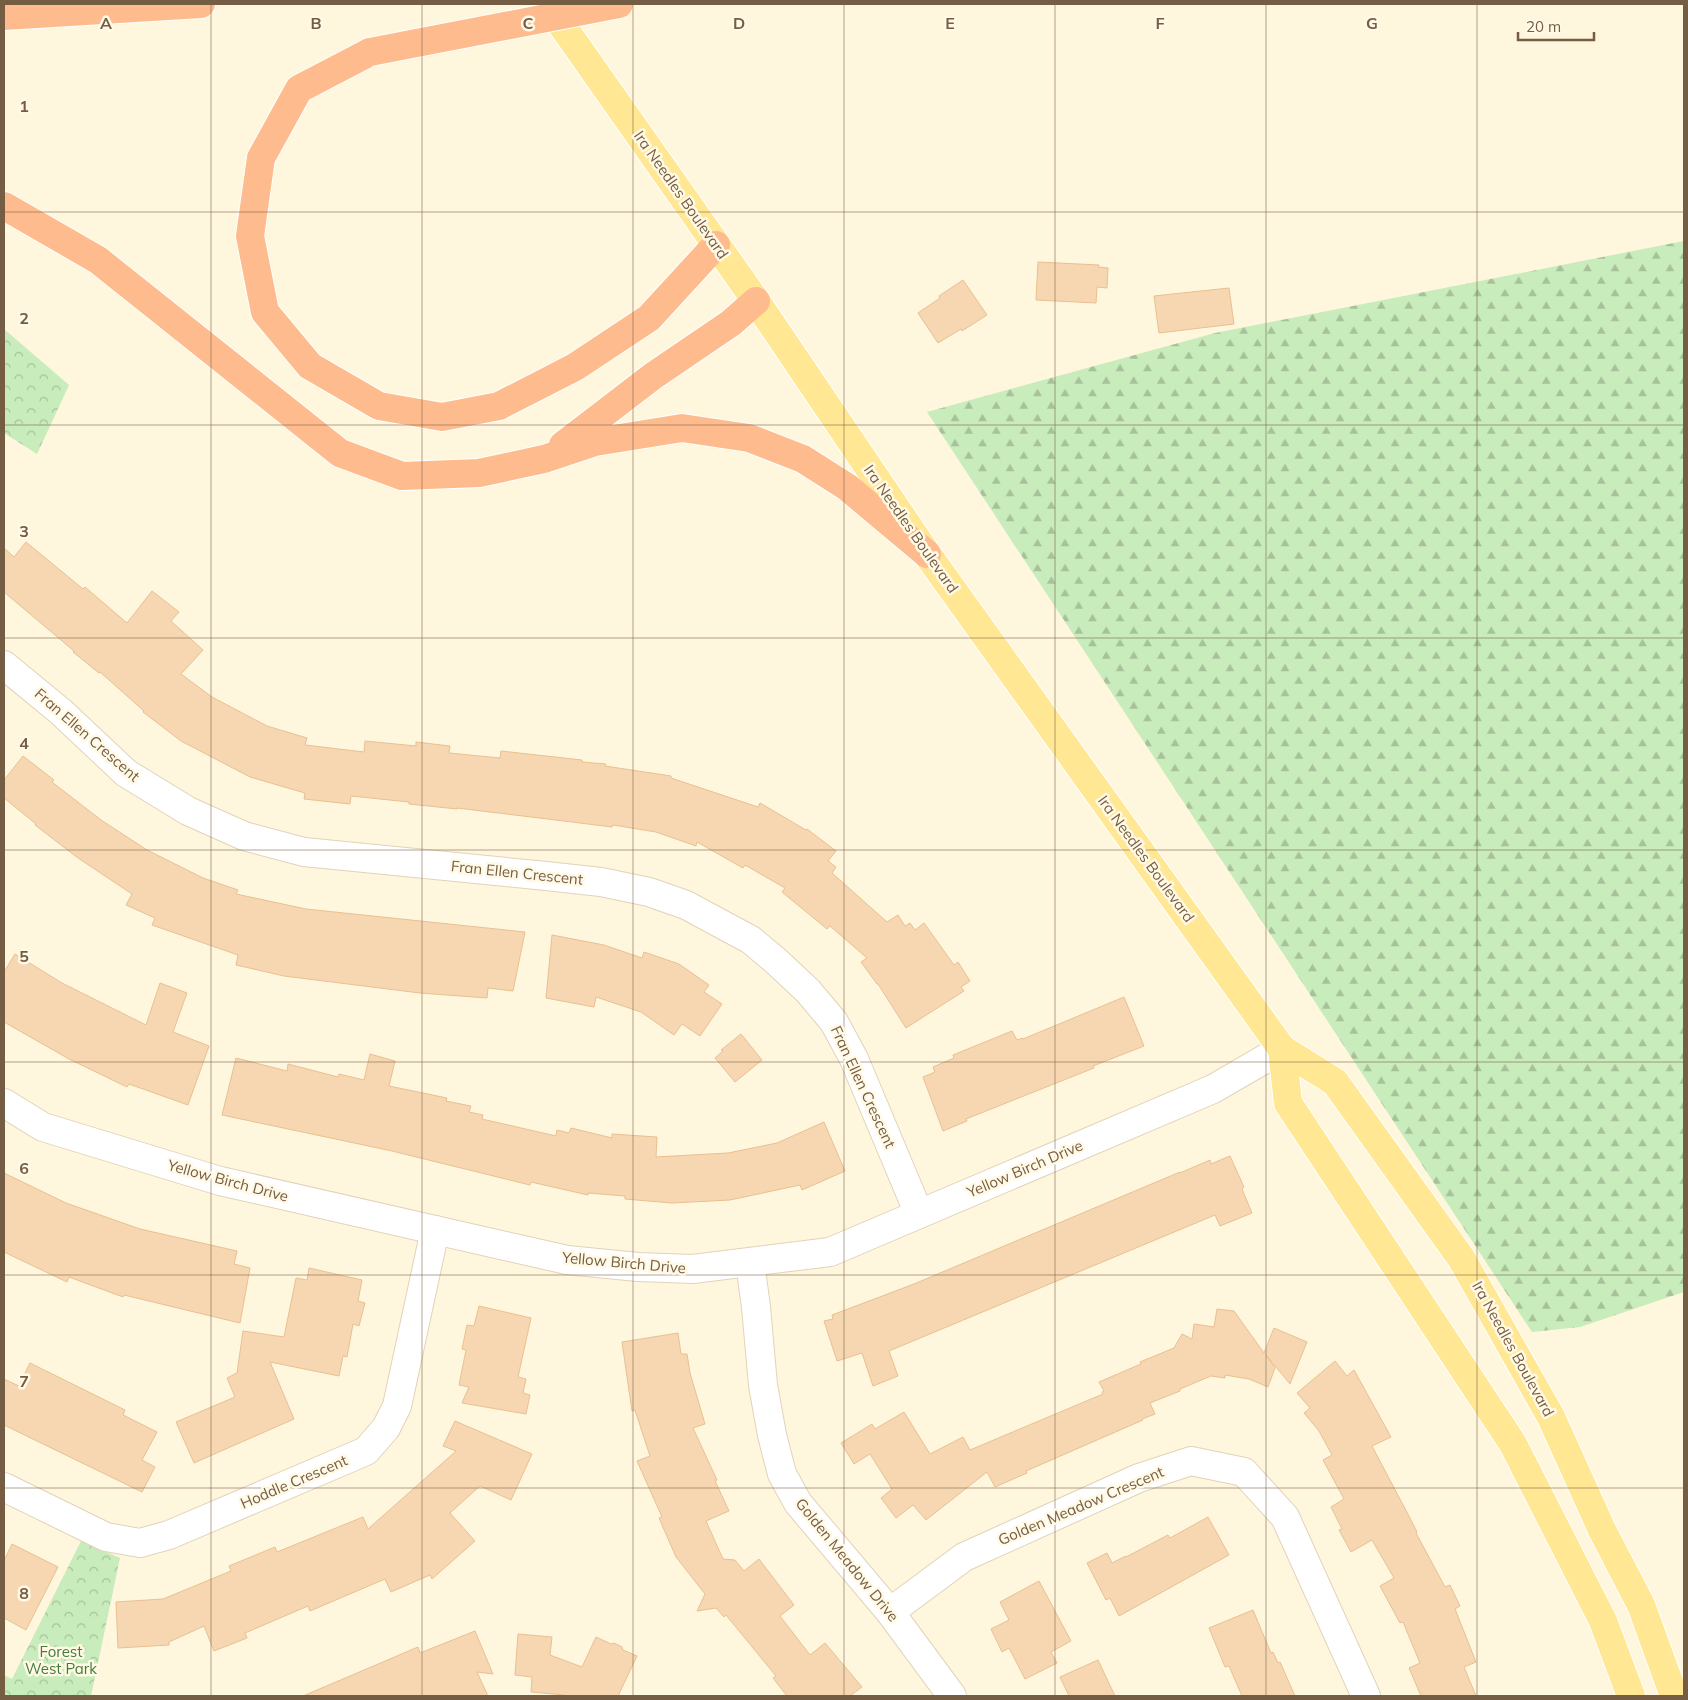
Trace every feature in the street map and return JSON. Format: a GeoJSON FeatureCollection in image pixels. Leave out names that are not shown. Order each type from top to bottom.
{"type":"FeatureCollection","features":[{"type":"Feature","properties":{"kind":"highway"},"geometry":{"type":"LineString","coordinates":[[4,16],[201,4]]}},
{"type":"Feature","properties":{"kind":"highway"},"geometry":{"type":"LineString","coordinates":[[619,4],[370,52],[299,89],[261,158],[250,236],[265,312],[310,366],[379,406],[442,417],[499,406],[575,367],[649,318],[716,245]]}},
{"type":"Feature","properties":{"kind":"highway"},"geometry":{"type":"LineString","coordinates":[[4,206],[98,260],[340,453],[402,476],[479,473],[544,459],[594,442],[682,428],[749,438],[803,459],[847,487],[927,554]]}},
{"type":"Feature","properties":{"kind":"highway"},"geometry":{"type":"LineString","coordinates":[[544,459],[653,376],[732,323],[756,301]]}},
{"type":"Feature","properties":{"kind":"main road","name":"Ira Needles Boulevard"},"geometry":{"type":"LineString","coordinates":[[547,4],[756,301],[927,554],[1282,1049],[1335,1082],[1461,1258],[1551,1416],[1602,1530],[1641,1605],[1674,1696]]}},
{"type":"Feature","properties":{"kind":"main road","name":"Ira Needles Boulevard"},"geometry":{"type":"LineString","coordinates":[[1282,1049],[1288,1103],[1513,1444],[1603,1621],[1631,1696]]}},
{"type":"Feature","properties":{"kind":"street","name":"Fran Ellen Crescent"},"geometry":{"type":"LineString","coordinates":[[4,665],[60,711],[126,773],[188,811],[244,836],[304,852],[601,882],[649,892],[686,905],[751,940],[808,991],[834,1022],[854,1059],[919,1214]]}},
{"type":"Feature","properties":{"kind":"street","name":"Yellow Birch Drive"},"geometry":{"type":"LineString","coordinates":[[4,1103],[42,1127],[220,1181],[567,1260],[638,1268],[693,1269],[830,1252],[1213,1089],[1282,1049]]}},
{"type":"Feature","properties":{"kind":"street","name":"Hoddle Crescent"},"geometry":{"type":"LineString","coordinates":[[4,1486],[106,1536],[140,1543],[169,1535],[366,1451],[386,1428],[397,1406],[436,1230]]}},
{"type":"Feature","properties":{"kind":"street","name":"Golden Meadow Drive"},"geometry":{"type":"LineString","coordinates":[[750,1263],[763,1385],[772,1435],[782,1474],[803,1509],[890,1612],[952,1696]]}},
{"type":"Feature","properties":{"kind":"street","name":"Golden Meadow Crescent"},"geometry":{"type":"LineString","coordinates":[[890,1612],[964,1557],[1139,1478],[1191,1460],[1244,1472],[1285,1517],[1366,1696]]}},
{"type":"Feature","properties":{"kind":"green space"},"geometry":{"type":"Polygon","coordinates":[[[1684,241],[1684,1292],[1580,1327],[1532,1332],[927,412],[1215,333],[1684,241]]]}},
{"type":"Feature","properties":{"kind":"green space"},"geometry":{"type":"Polygon","coordinates":[[[4,329],[69,385],[37,454],[4,433],[4,329]]]}},
{"type":"Feature","properties":{"kind":"green space","name":"Forest West Park"},"geometry":{"type":"Polygon","coordinates":[[[81,1541],[120,1558],[91,1696],[4,1696],[4,1675],[12,1679],[81,1541]]]}},
{"type":"Feature","properties":{"kind":"building"},"geometry":{"type":"Polygon","coordinates":[[[1038,262],[1099,265],[1098,267],[1108,268],[1107,288],[1097,287],[1096,303],[1036,300],[1038,262]]]}},
{"type":"Feature","properties":{"kind":"building"},"geometry":{"type":"Polygon","coordinates":[[[963,280],[987,315],[938,343],[918,313],[963,280]]]}},
{"type":"Feature","properties":{"kind":"building"},"geometry":{"type":"Polygon","coordinates":[[[1229,288],[1234,324],[1159,333],[1154,296],[1229,288]]]}},
{"type":"Feature","properties":{"kind":"building"},"geometry":{"type":"Polygon","coordinates":[[[26,542],[83,589],[85,587],[127,623],[152,591],[179,612],[171,621],[203,650],[181,674],[212,697],[267,726],[307,738],[305,745],[364,752],[365,741],[416,746],[416,742],[450,746],[449,753],[500,758],[501,751],[582,760],[582,762],[606,764],[605,766],[671,776],[671,778],[758,807],[760,803],[807,829],[836,851],[828,861],[836,867],[832,873],[887,922],[898,915],[905,926],[910,923],[915,930],[924,923],[954,965],[958,962],[970,981],[961,987],[964,991],[906,1028],[878,984],[861,962],[867,958],[830,926],[827,929],[782,892],[785,888],[745,865],[743,868],[697,842],[696,846],[656,832],[613,825],[612,827],[409,804],[409,802],[351,796],[350,804],[304,799],[305,793],[250,777],[181,741],[143,712],[100,672],[73,652],[4,592],[4,548],[14,557],[26,542]]]}},
{"type":"Feature","properties":{"kind":"building"},"geometry":{"type":"Polygon","coordinates":[[[23,756],[54,780],[52,782],[101,820],[147,850],[203,878],[238,890],[236,894],[306,909],[525,932],[513,991],[488,988],[487,998],[420,993],[284,976],[236,965],[238,955],[152,925],[155,918],[126,905],[132,894],[78,858],[4,798],[4,780],[23,756]]]}},
{"type":"Feature","properties":{"kind":"building"},"geometry":{"type":"Polygon","coordinates":[[[552,935],[604,945],[642,958],[644,952],[679,964],[709,985],[704,992],[722,1004],[700,1036],[682,1024],[674,1035],[641,1012],[596,997],[594,1007],[546,998],[552,935]]]}},
{"type":"Feature","properties":{"kind":"building"},"geometry":{"type":"Polygon","coordinates":[[[15,954],[62,983],[146,1025],[160,983],[187,993],[173,1032],[209,1046],[188,1105],[129,1084],[127,1087],[69,1059],[4,1022],[4,972],[15,954]]]}},
{"type":"Feature","properties":{"kind":"building"},"geometry":{"type":"Polygon","coordinates":[[[1124,997],[1144,1046],[966,1119],[967,1121],[943,1131],[923,1077],[935,1072],[933,1067],[954,1058],[953,1055],[1012,1031],[1017,1040],[1023,1039],[1124,997]]]}},
{"type":"Feature","properties":{"kind":"building"},"geometry":{"type":"Polygon","coordinates":[[[741,1034],[762,1060],[735,1082],[715,1058],[723,1051],[721,1050],[741,1034]]]}},
{"type":"Feature","properties":{"kind":"building"},"geometry":{"type":"Polygon","coordinates":[[[370,1054],[395,1061],[389,1086],[447,1098],[446,1101],[471,1106],[469,1112],[483,1115],[482,1119],[556,1136],[557,1130],[569,1133],[571,1128],[612,1138],[612,1134],[657,1137],[656,1157],[728,1153],[777,1143],[824,1122],[845,1171],[802,1190],[800,1185],[730,1200],[672,1203],[625,1199],[625,1196],[588,1193],[588,1195],[531,1182],[530,1185],[392,1151],[222,1115],[236,1058],[287,1071],[288,1064],[338,1077],[339,1074],[364,1080],[370,1054]]]}},
{"type":"Feature","properties":{"kind":"building"},"geometry":{"type":"Polygon","coordinates":[[[1230,1156],[1244,1187],[1242,1189],[1252,1213],[1220,1226],[1215,1215],[889,1351],[898,1376],[873,1386],[862,1353],[837,1361],[824,1321],[833,1319],[832,1315],[914,1284],[1210,1160],[1211,1164],[1230,1156]]]}},
{"type":"Feature","properties":{"kind":"building"},"geometry":{"type":"Polygon","coordinates":[[[4,1173],[66,1203],[140,1229],[237,1251],[234,1264],[250,1268],[240,1323],[124,1295],[123,1297],[69,1277],[67,1282],[4,1252],[4,1173]]]}},
{"type":"Feature","properties":{"kind":"building"},"geometry":{"type":"Polygon","coordinates":[[[309,1268],[362,1280],[358,1301],[365,1303],[359,1326],[353,1324],[347,1357],[343,1356],[339,1376],[270,1362],[294,1419],[194,1463],[176,1422],[235,1397],[227,1378],[237,1373],[243,1331],[284,1337],[296,1278],[307,1280],[309,1268]]]}},
{"type":"Feature","properties":{"kind":"building"},"geometry":{"type":"Polygon","coordinates":[[[479,1306],[531,1318],[518,1377],[526,1379],[523,1393],[530,1395],[526,1414],[462,1403],[469,1387],[459,1385],[466,1350],[462,1349],[467,1325],[474,1326],[479,1306]]]}},
{"type":"Feature","properties":{"kind":"building"},"geometry":{"type":"Polygon","coordinates":[[[1217,1309],[1234,1311],[1264,1353],[1274,1328],[1307,1342],[1290,1384],[1266,1355],[1275,1368],[1268,1387],[1249,1379],[1225,1375],[1225,1378],[1211,1376],[1150,1403],[1155,1414],[1026,1471],[1027,1473],[995,1487],[987,1472],[926,1520],[913,1505],[896,1518],[881,1498],[892,1489],[870,1454],[854,1464],[841,1443],[872,1424],[875,1429],[904,1412],[930,1454],[963,1437],[970,1450],[1103,1394],[1102,1392],[1104,1391],[1099,1382],[1174,1348],[1182,1334],[1192,1339],[1194,1324],[1214,1327],[1217,1309]]]}},
{"type":"Feature","properties":{"kind":"building"},"geometry":{"type":"Polygon","coordinates":[[[678,1333],[681,1354],[687,1354],[690,1373],[705,1424],[693,1428],[729,1511],[706,1521],[723,1559],[735,1560],[744,1571],[759,1559],[794,1605],[780,1616],[810,1655],[825,1643],[862,1687],[850,1696],[787,1696],[773,1678],[776,1676],[726,1615],[724,1617],[716,1608],[697,1611],[705,1594],[676,1557],[659,1518],[662,1517],[637,1461],[650,1456],[635,1410],[632,1411],[622,1342],[678,1333]]]}},
{"type":"Feature","properties":{"kind":"building"},"geometry":{"type":"Polygon","coordinates":[[[1335,1361],[1347,1376],[1354,1370],[1391,1437],[1372,1446],[1445,1587],[1450,1585],[1460,1606],[1455,1609],[1476,1662],[1464,1667],[1476,1696],[1421,1696],[1409,1668],[1420,1663],[1403,1622],[1400,1623],[1380,1586],[1394,1578],[1372,1540],[1351,1552],[1339,1530],[1342,1529],[1331,1507],[1344,1499],[1323,1460],[1332,1455],[1319,1431],[1304,1413],[1310,1408],[1297,1393],[1335,1361]]]}},
{"type":"Feature","properties":{"kind":"building"},"geometry":{"type":"Polygon","coordinates":[[[30,1363],[125,1410],[123,1415],[157,1432],[142,1460],[155,1467],[142,1492],[4,1425],[4,1379],[19,1386],[30,1363]]]}},
{"type":"Feature","properties":{"kind":"building"},"geometry":{"type":"Polygon","coordinates":[[[455,1421],[532,1454],[511,1500],[480,1486],[450,1513],[475,1541],[432,1579],[430,1575],[391,1592],[385,1579],[310,1611],[308,1606],[245,1633],[247,1638],[214,1651],[204,1626],[169,1642],[169,1645],[118,1648],[116,1602],[163,1599],[231,1571],[229,1566],[275,1547],[277,1552],[363,1517],[368,1529],[456,1451],[443,1446],[455,1421]]]}},
{"type":"Feature","properties":{"kind":"building"},"geometry":{"type":"Polygon","coordinates":[[[1208,1517],[1229,1555],[1119,1616],[1110,1598],[1106,1600],[1087,1563],[1107,1553],[1112,1563],[1168,1535],[1170,1538],[1208,1517]]]}},
{"type":"Feature","properties":{"kind":"building"},"geometry":{"type":"Polygon","coordinates":[[[12,1544],[58,1567],[26,1630],[4,1618],[4,1561],[12,1544]]]}},
{"type":"Feature","properties":{"kind":"building"},"geometry":{"type":"Polygon","coordinates":[[[1039,1581],[1071,1641],[1051,1652],[1057,1663],[1025,1679],[1009,1648],[1002,1652],[991,1629],[1009,1620],[1000,1602],[1039,1581]]]}},
{"type":"Feature","properties":{"kind":"building"},"geometry":{"type":"Polygon","coordinates":[[[1253,1610],[1271,1653],[1273,1652],[1278,1663],[1280,1662],[1295,1696],[1242,1696],[1229,1666],[1225,1667],[1209,1628],[1253,1610]]]}},
{"type":"Feature","properties":{"kind":"building"},"geometry":{"type":"Polygon","coordinates":[[[475,1631],[493,1674],[477,1672],[488,1696],[303,1696],[418,1647],[420,1653],[475,1631]]]}},
{"type":"Feature","properties":{"kind":"building"},"geometry":{"type":"Polygon","coordinates":[[[518,1634],[552,1637],[550,1655],[582,1667],[596,1637],[611,1644],[614,1643],[622,1647],[623,1650],[637,1656],[618,1696],[564,1696],[531,1692],[532,1677],[515,1675],[518,1634]]]}},
{"type":"Feature","properties":{"kind":"building"},"geometry":{"type":"Polygon","coordinates":[[[1098,1660],[1115,1696],[1069,1696],[1060,1677],[1098,1660]]]}}]}
